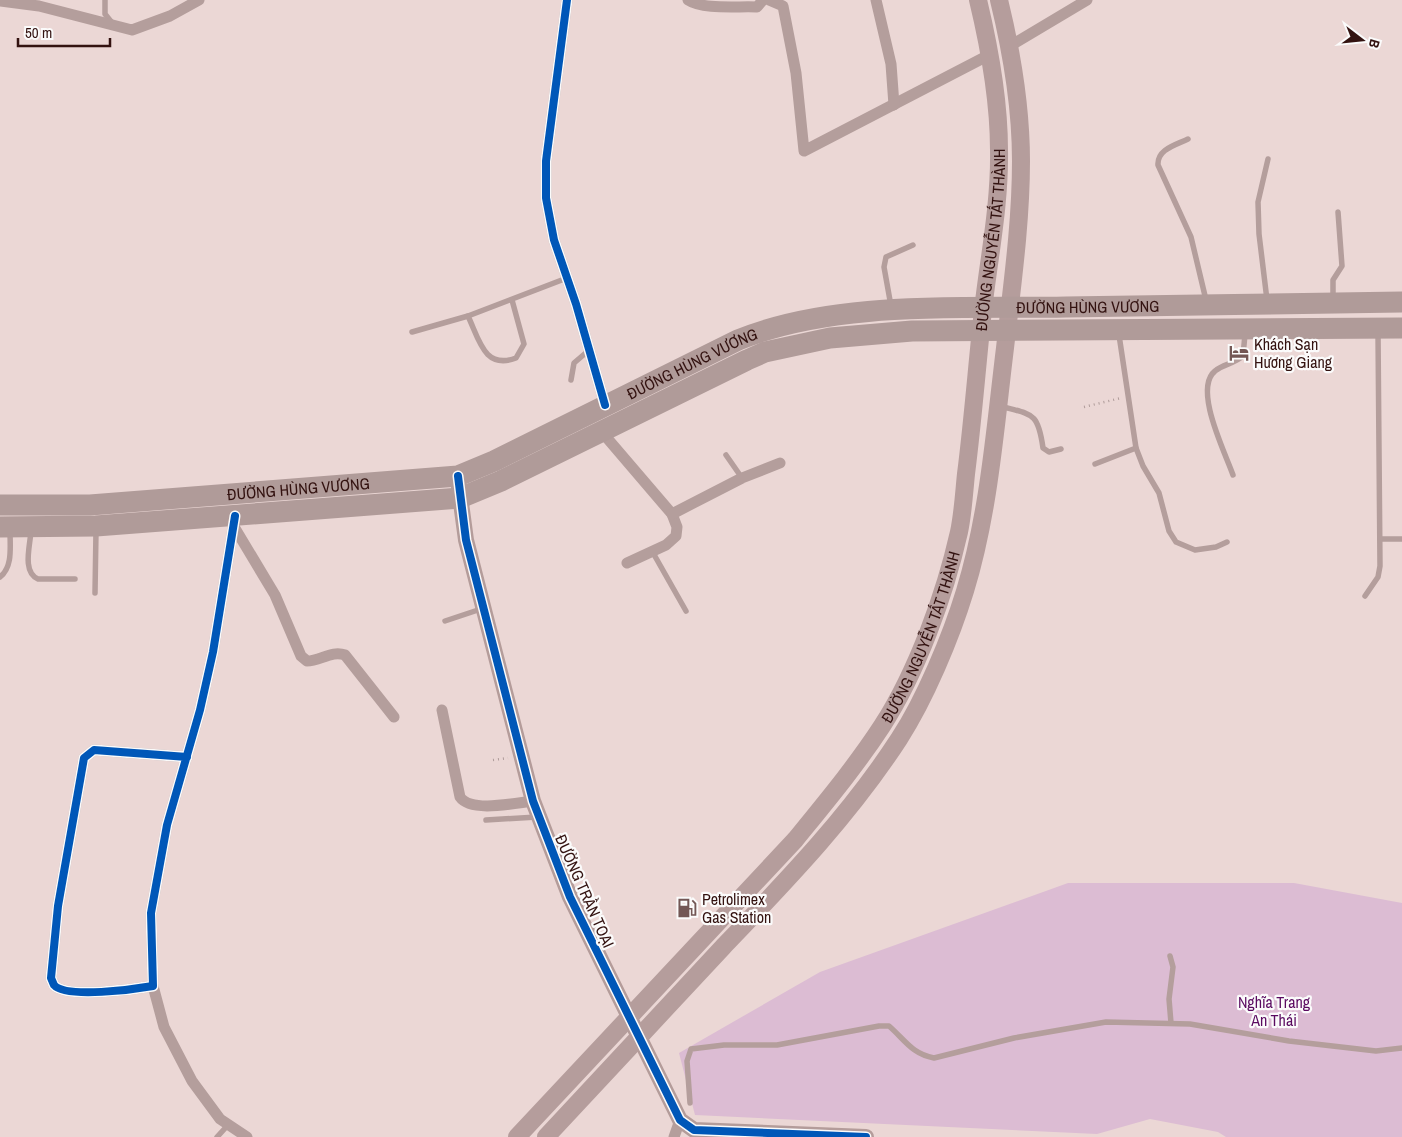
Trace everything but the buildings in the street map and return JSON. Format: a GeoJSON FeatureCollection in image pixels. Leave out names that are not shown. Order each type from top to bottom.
{"type":"FeatureCollection","features":[{"type":"Feature","properties":{"kind":"highway","name":"ĐƯỜNG HÙNG VƯƠNG"},"geometry":{"type":"LineString","coordinates":[[0,505],[90,505],[458,476],[494,461],[605,404],[757,332],[826,316],[892,311],[983,308],[1208,306],[1244,317],[1268,304],[1402,302]]}},
{"type":"Feature","properties":{"kind":"highway","name":"ĐƯỜNG HÙNG VƯƠNG"},"geometry":{"type":"LineString","coordinates":[[5,527],[234,521],[460,498],[501,481],[765,352],[830,338],[912,332],[1118,330],[1244,317],[1378,328],[1402,328]]}},
{"type":"Feature","properties":{"kind":"main road","name":"ĐƯỜNG NGUYỄN TẤT THÀNH"},"geometry":{"type":"LineString","coordinates":[[517,1137],[795,840],[882,725],[912,666],[945,583],[959,530],[975,406],[983,308],[998,189],[1000,151],[996,88],[992,60],[978,0]]}},
{"type":"Feature","properties":{"kind":"main road","name":"ĐƯỜNG NGUYỄN TẤT THÀNH"},"geometry":{"type":"LineString","coordinates":[[546,1137],[839,820],[901,736],[926,690],[965,593],[979,539],[998,406],[1020,189],[1021,157],[1015,85],[1010,46],[1000,0]]}},
{"type":"Feature","properties":{"kind":"main road"},"geometry":{"type":"LineString","coordinates":[[713,928],[728,942]]}},
{"type":"Feature","properties":{"kind":"street"},"geometry":{"type":"LineString","coordinates":[[0,1],[39,6],[116,28],[132,30],[170,16],[199,0]]}},
{"type":"Feature","properties":{"kind":"street"},"geometry":{"type":"LineString","coordinates":[[567,0],[546,161],[546,198],[554,240],[605,404]]}},
{"type":"Feature","properties":{"kind":"street"},"geometry":{"type":"LineString","coordinates":[[688,0],[694,4],[756,7],[763,0]]}},
{"type":"Feature","properties":{"kind":"street"},"geometry":{"type":"LineString","coordinates":[[769,0],[783,6],[796,73],[804,151],[894,105],[992,60]]}},
{"type":"Feature","properties":{"kind":"street"},"geometry":{"type":"LineString","coordinates":[[876,0],[891,64],[894,105]]}},
{"type":"Feature","properties":{"kind":"street"},"geometry":{"type":"LineString","coordinates":[[1010,46],[1087,0]]}},
{"type":"Feature","properties":{"kind":"street"},"geometry":{"type":"LineString","coordinates":[[601,431],[672,514],[677,527],[676,536],[666,544],[627,563]]}},
{"type":"Feature","properties":{"kind":"street"},"geometry":{"type":"LineString","coordinates":[[672,514],[742,478],[780,462]]}},
{"type":"Feature","properties":{"kind":"street","name":"ĐƯỜNG TRẦN TOẠI"},"geometry":{"type":"LineString","coordinates":[[458,476],[466,540],[533,802],[570,896],[680,1120]]}},
{"type":"Feature","properties":{"kind":"street"},"geometry":{"type":"LineString","coordinates":[[234,521],[275,595],[293,632],[301,656],[307,661],[336,654],[345,656],[394,717]]}},
{"type":"Feature","properties":{"kind":"street"},"geometry":{"type":"LineString","coordinates":[[234,521],[213,652],[187,757],[167,825],[151,913],[153,986],[164,1027],[192,1081],[220,1119],[247,1137]]}},
{"type":"Feature","properties":{"kind":"street"},"geometry":{"type":"LineString","coordinates":[[442,710],[462,801],[480,806],[533,802]]}},
{"type":"Feature","properties":{"kind":"street"},"geometry":{"type":"LineString","coordinates":[[153,986],[115,991],[81,992],[61,989],[54,985],[51,978],[58,906],[84,758],[88,753],[94,750],[187,757]]}},
{"type":"Feature","properties":{"kind":"street"},"geometry":{"type":"LineString","coordinates":[[674,1137],[680,1120],[694,1130],[866,1137]]}},
{"type":"Feature","properties":{"kind":"lane"},"geometry":{"type":"LineString","coordinates":[[104,0],[105,14],[116,28]]}},
{"type":"Feature","properties":{"kind":"lane"},"geometry":{"type":"LineString","coordinates":[[1188,139],[1163,151],[1157,159],[1191,237],[1208,306]]}},
{"type":"Feature","properties":{"kind":"lane"},"geometry":{"type":"LineString","coordinates":[[1268,159],[1258,202],[1259,234],[1268,304]]}},
{"type":"Feature","properties":{"kind":"lane"},"geometry":{"type":"LineString","coordinates":[[1332,303],[1333,280],[1342,266],[1338,212]]}},
{"type":"Feature","properties":{"kind":"lane"},"geometry":{"type":"LineString","coordinates":[[892,311],[884,267],[886,257],[913,245]]}},
{"type":"Feature","properties":{"kind":"lane"},"geometry":{"type":"LineString","coordinates":[[412,332],[468,316],[567,278]]}},
{"type":"Feature","properties":{"kind":"lane"},"geometry":{"type":"LineString","coordinates":[[468,316],[484,351],[494,360],[506,362],[516,358],[524,344],[512,300]]}},
{"type":"Feature","properties":{"kind":"lane"},"geometry":{"type":"LineString","coordinates":[[1233,475],[1207,401],[1206,387],[1216,370],[1235,363],[1243,356],[1244,317]]}},
{"type":"Feature","properties":{"kind":"lane"},"geometry":{"type":"LineString","coordinates":[[1365,596],[1378,577],[1380,539],[1378,328]]}},
{"type":"Feature","properties":{"kind":"lane"},"geometry":{"type":"LineString","coordinates":[[1118,330],[1136,448],[1143,466],[1159,493],[1169,531],[1176,542],[1194,550],[1216,547],[1227,542]]}},
{"type":"Feature","properties":{"kind":"lane"},"geometry":{"type":"LineString","coordinates":[[571,380],[574,364],[588,351]]}},
{"type":"Feature","properties":{"kind":"lane"},"geometry":{"type":"LineString","coordinates":[[998,406],[1034,416],[1038,423],[1043,448],[1049,452],[1061,449]]}},
{"type":"Feature","properties":{"kind":"lane"},"geometry":{"type":"LineString","coordinates":[[1095,464],[1136,448]]}},
{"type":"Feature","properties":{"kind":"lane"},"geometry":{"type":"LineString","coordinates":[[726,455],[742,478]]}},
{"type":"Feature","properties":{"kind":"lane"},"geometry":{"type":"LineString","coordinates":[[95,593],[96,526]]}},
{"type":"Feature","properties":{"kind":"lane"},"geometry":{"type":"LineString","coordinates":[[0,578],[7,572],[9,561],[5,527]]}},
{"type":"Feature","properties":{"kind":"lane"},"geometry":{"type":"LineString","coordinates":[[32,527],[29,570],[33,576],[38,579],[75,579]]}},
{"type":"Feature","properties":{"kind":"lane"},"geometry":{"type":"LineString","coordinates":[[1380,539],[1402,539]]}},
{"type":"Feature","properties":{"kind":"lane"},"geometry":{"type":"LineString","coordinates":[[652,551],[686,611]]}},
{"type":"Feature","properties":{"kind":"lane"},"geometry":{"type":"LineString","coordinates":[[445,621],[484,609]]}},
{"type":"Feature","properties":{"kind":"lane"},"geometry":{"type":"LineString","coordinates":[[486,820],[539,817]]}},
{"type":"Feature","properties":{"kind":"lane"},"geometry":{"type":"LineString","coordinates":[[1170,956],[1173,967],[1168,999],[1170,1023]]}},
{"type":"Feature","properties":{"kind":"lane"},"geometry":{"type":"LineString","coordinates":[[690,1103],[686,1061],[691,1049],[776,1045],[847,1030],[889,1026],[911,1049],[922,1056],[934,1058],[1014,1038],[1106,1022],[1170,1023],[1289,1041],[1376,1051],[1402,1048]]}},
{"type":"Feature","properties":{"kind":"lane"},"geometry":{"type":"LineString","coordinates":[[217,1137],[228,1125]]}},
{"type":"Feature","properties":{"kind":"path"},"geometry":{"type":"LineString","coordinates":[[1084,407],[1128,397]]}},
{"type":"Feature","properties":{"kind":"green space","name":"Nghĩa Trang An Thái"},"geometry":{"type":"Polygon","coordinates":[[[1068,883],[1294,883],[1402,903],[1402,1137],[1226,1137],[1218,1132],[1150,1119],[1097,1134],[695,1115],[679,1053],[820,972],[1068,883]]]}},
{"type":"Feature","properties":{"kind":"cycle path"},"geometry":{"type":"LineString","coordinates":[[567,0],[546,161],[546,198],[554,240],[576,304],[605,405]]}},
{"type":"Feature","properties":{"kind":"cycle path"},"geometry":{"type":"LineString","coordinates":[[458,476],[466,540],[533,801],[570,897],[680,1120],[694,1130],[866,1137]]}},
{"type":"Feature","properties":{"kind":"cycle path"},"geometry":{"type":"LineString","coordinates":[[187,757],[94,750],[84,758],[58,906],[51,978],[54,985],[61,989],[102,992],[153,986],[151,913],[167,825],[200,710],[213,652],[235,516]]}},
{"type":"Feature","properties":{"kind":"place","name":"Khách Sạn Hương Giang"},"geometry":{"type":"Point","coordinates":[1239,353]}},
{"type":"Feature","properties":{"kind":"place","name":"Petrolimex Gas Station"},"geometry":{"type":"Point","coordinates":[687,908]}}]}
